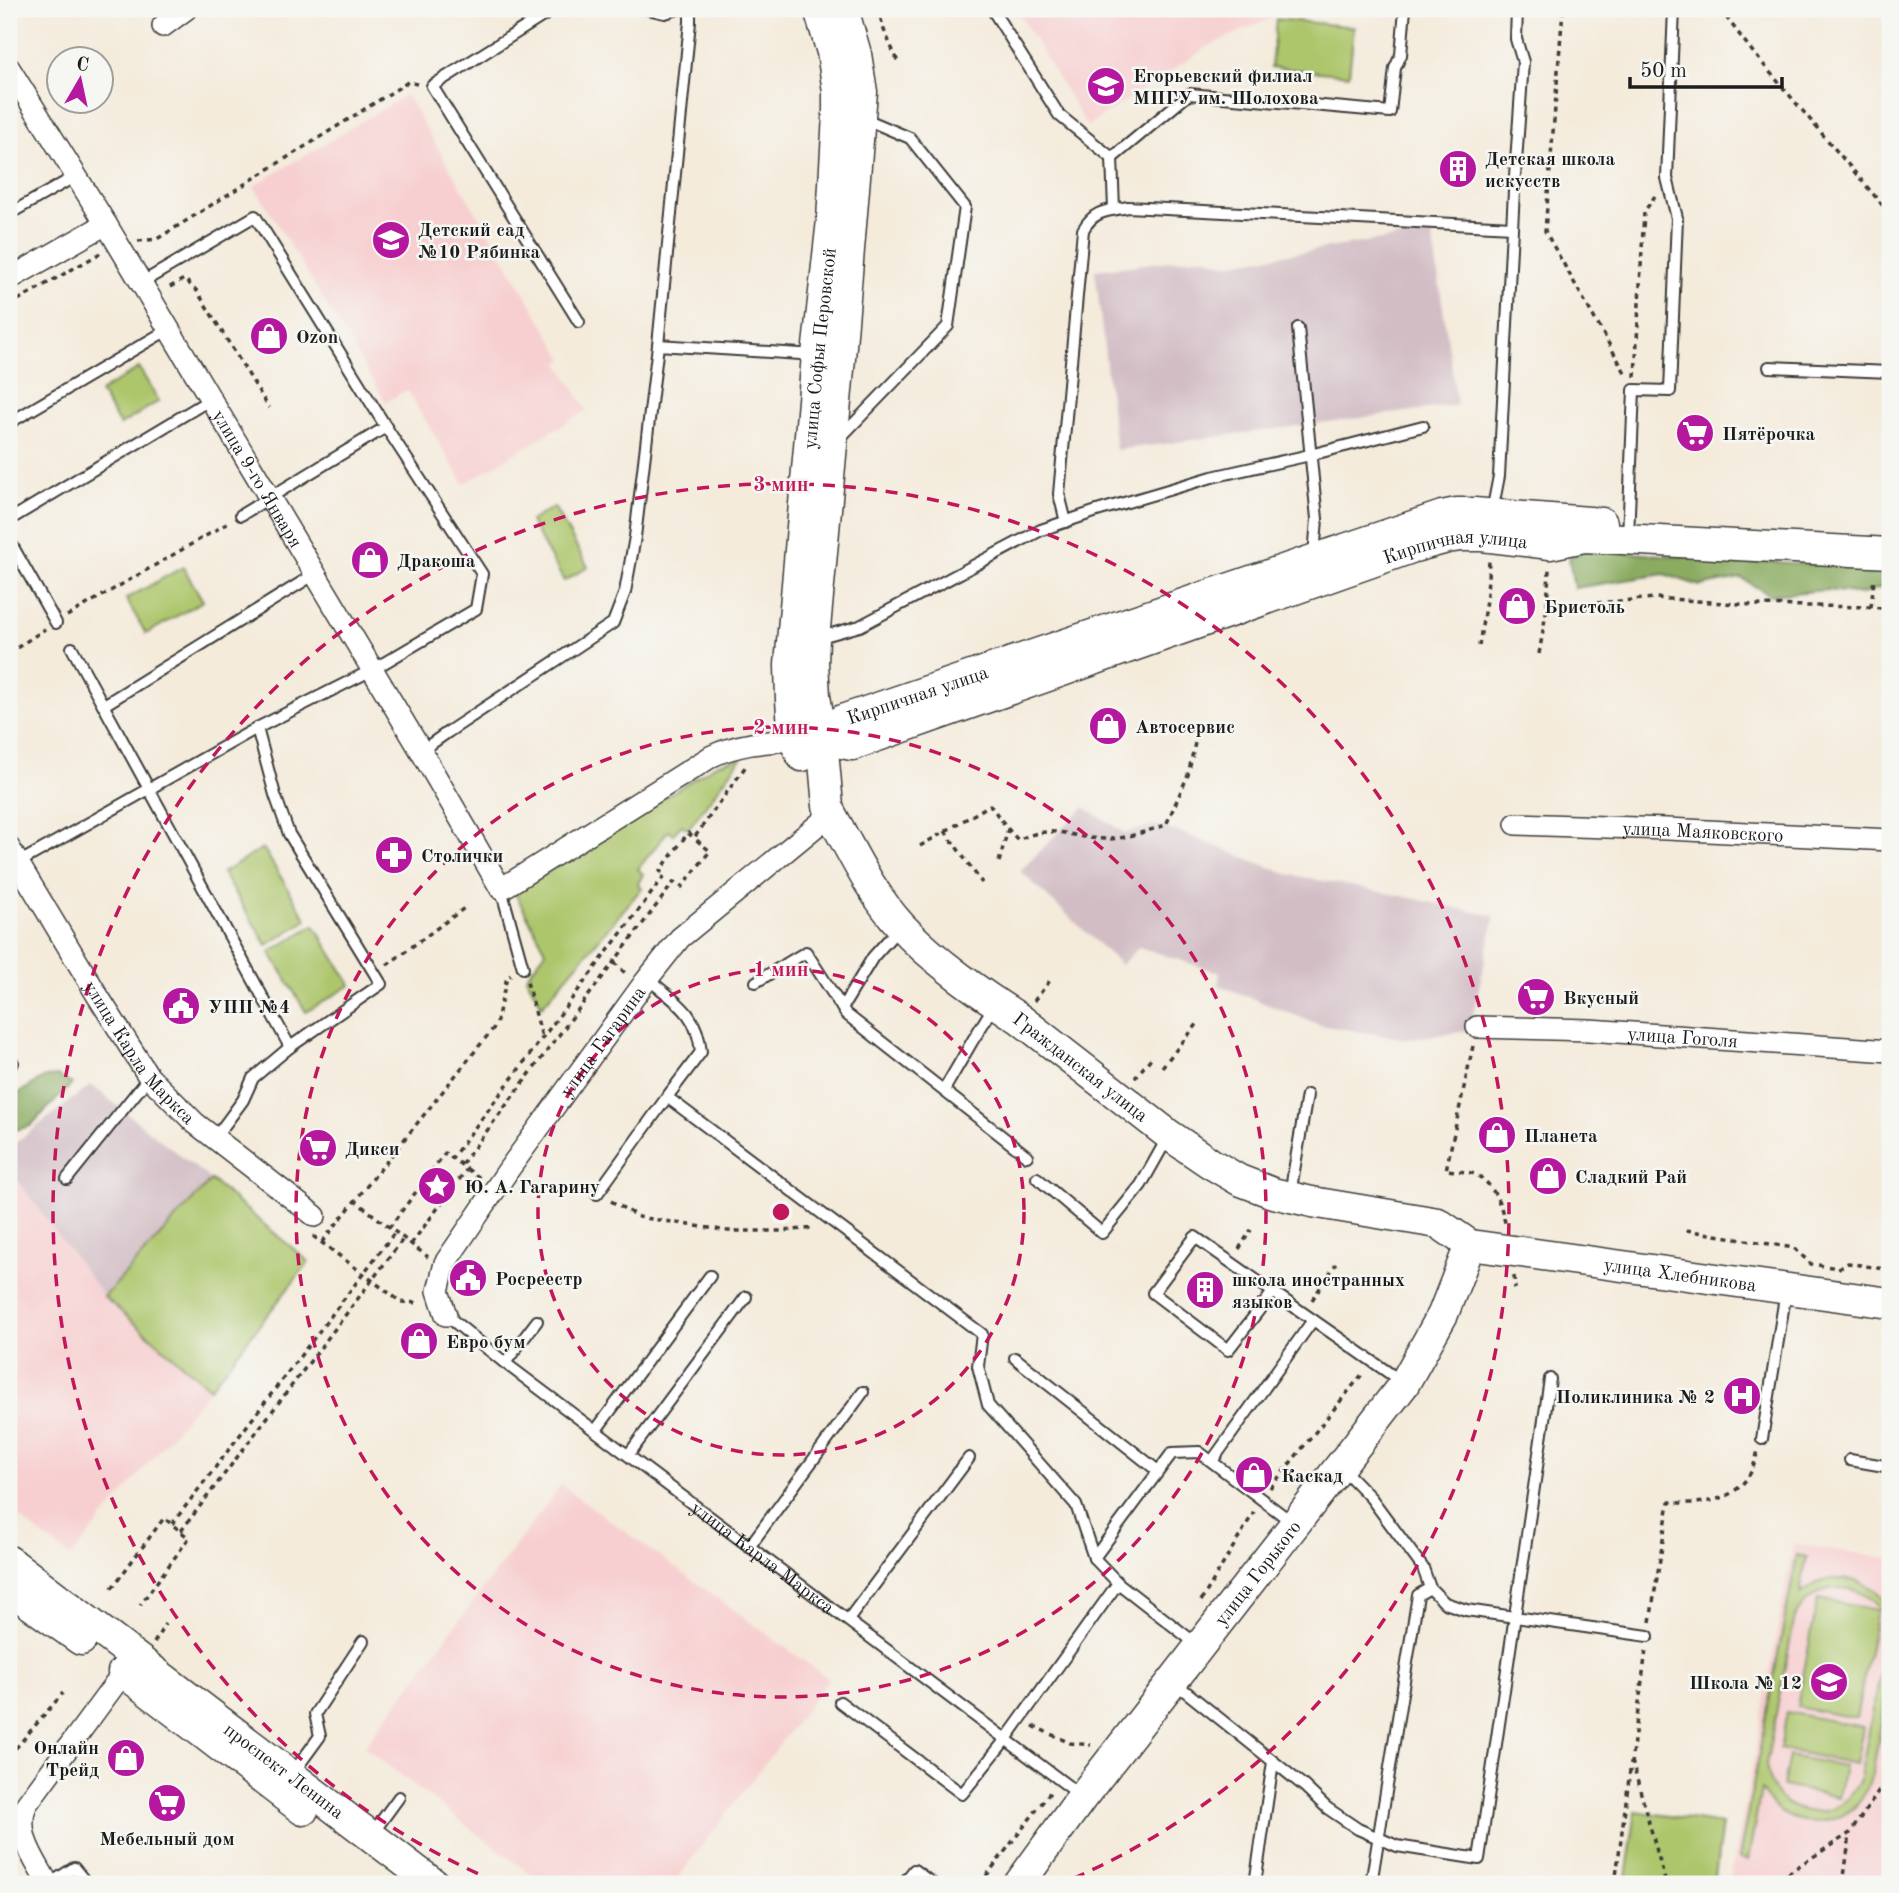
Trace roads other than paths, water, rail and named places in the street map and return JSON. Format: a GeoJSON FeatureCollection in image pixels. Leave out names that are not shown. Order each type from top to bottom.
{"type":"FeatureCollection","features":[{"type":"Feature","properties":{"kind":"street"},"geometry":{"type":"LineString","coordinates":[[163,26],[186,9]]}},
{"type":"Feature","properties":{"kind":"street","name":"улица Софьи Перовской"},"geometry":{"type":"LineString","coordinates":[[808,740],[791,700],[790,665],[817,355],[832,220],[838,114],[838,91],[832,52],[819,9]]}},
{"type":"Feature","properties":{"kind":"street","name":"улица Софьи Перовской"},"geometry":{"type":"LineString","coordinates":[[808,740],[814,685],[814,639],[861,117],[862,92],[856,54],[843,9]]}},
{"type":"Feature","properties":{"kind":"street","name":"улица 9-го Января"},"geometry":{"type":"LineString","coordinates":[[9,68],[211,399],[501,889]]}},
{"type":"Feature","properties":{"kind":"street"},"geometry":{"type":"LineString","coordinates":[[9,279],[106,224]]}},
{"type":"Feature","properties":{"kind":"street","name":"Кирпичная улица"},"geometry":{"type":"LineString","coordinates":[[808,740],[842,720],[1313,559],[1457,513],[1491,526],[1628,532],[1890,553]]}},
{"type":"Feature","properties":{"kind":"street","name":"Кирпичная улица"},"geometry":{"type":"LineString","coordinates":[[808,740],[852,746],[1414,547],[1447,538],[1471,536],[1491,526]]}},
{"type":"Feature","properties":{"kind":"street","name":"Кирпичная улица"},"geometry":{"type":"LineString","coordinates":[[1628,532],[1890,533]]}},
{"type":"Feature","properties":{"kind":"street"},"geometry":{"type":"LineString","coordinates":[[501,889],[728,748],[808,740]]}},
{"type":"Feature","properties":{"kind":"street","name":"Гражданская улица"},"geometry":{"type":"LineString","coordinates":[[808,740],[829,810],[861,868],[901,926],[929,953],[1020,1019],[1169,1135],[1225,1172],[1255,1187],[1290,1197],[1438,1223],[1470,1245]]}},
{"type":"Feature","properties":{"kind":"street","name":"улица Гагарина"},"geometry":{"type":"LineString","coordinates":[[446,1315],[438,1291],[445,1263],[495,1189],[648,979],[680,939],[829,810]]}},
{"type":"Feature","properties":{"kind":"street","name":"улица Маяковского"},"geometry":{"type":"LineString","coordinates":[[1517,824],[1890,840]]}},
{"type":"Feature","properties":{"kind":"street","name":"улица Карла Маркса"},"geometry":{"type":"LineString","coordinates":[[12,854],[149,1077],[195,1123],[314,1216]]}},
{"type":"Feature","properties":{"kind":"street","name":"улица Гоголя"},"geometry":{"type":"LineString","coordinates":[[1477,1027],[1589,1030],[1890,1051]]}},
{"type":"Feature","properties":{"kind":"street","name":"улица Хлебникова"},"geometry":{"type":"LineString","coordinates":[[1470,1245],[1890,1303]]}},
{"type":"Feature","properties":{"kind":"street","name":"улица Горького"},"geometry":{"type":"LineString","coordinates":[[1018,1884],[1173,1681],[1191,1640],[1294,1525],[1405,1384],[1443,1314],[1470,1245]]}},
{"type":"Feature","properties":{"kind":"street"},"geometry":{"type":"LineString","coordinates":[[9,1560],[129,1665]]}},
{"type":"Feature","properties":{"kind":"street"},"geometry":{"type":"LineString","coordinates":[[9,1589],[82,1640],[129,1665]]}},
{"type":"Feature","properties":{"kind":"street"},"geometry":{"type":"LineString","coordinates":[[49,1884],[27,1845],[21,1818],[26,1805],[129,1665]]}},
{"type":"Feature","properties":{"kind":"street","name":"проспект Ленина"},"geometry":{"type":"LineString","coordinates":[[129,1665],[291,1775],[434,1884]]}},
{"type":"Feature","properties":{"kind":"street","name":"проспект Ленина"},"geometry":{"type":"LineString","coordinates":[[129,1665],[401,1884]]}},
{"type":"Feature","properties":{"kind":"lane"},"geometry":{"type":"LineString","coordinates":[[554,9],[432,86],[579,322]]}},
{"type":"Feature","properties":{"kind":"lane"},"geometry":{"type":"LineString","coordinates":[[647,9],[665,13],[678,9]]}},
{"type":"Feature","properties":{"kind":"lane"},"geometry":{"type":"LineString","coordinates":[[421,751],[613,623],[625,592],[633,548],[658,345],[690,9]]}},
{"type":"Feature","properties":{"kind":"lane"},"geometry":{"type":"LineString","coordinates":[[992,9],[1059,116],[1112,158],[1114,209]]}},
{"type":"Feature","properties":{"kind":"lane"},"geometry":{"type":"LineString","coordinates":[[1112,158],[1189,94],[1390,112],[1395,68],[1401,55],[1405,9]]}},
{"type":"Feature","properties":{"kind":"lane"},"geometry":{"type":"LineString","coordinates":[[1491,526],[1499,476],[1523,62],[1516,39],[1517,9]]}},
{"type":"Feature","properties":{"kind":"lane"},"geometry":{"type":"LineString","coordinates":[[1628,532],[1634,390],[1670,391],[1677,218],[1667,178],[1674,9]]}},
{"type":"Feature","properties":{"kind":"lane"},"geometry":{"type":"LineString","coordinates":[[831,447],[948,326],[965,207],[910,138],[861,117]]}},
{"type":"Feature","properties":{"kind":"lane"},"geometry":{"type":"LineString","coordinates":[[9,214],[76,176]]}},
{"type":"Feature","properties":{"kind":"lane"},"geometry":{"type":"LineString","coordinates":[[1066,522],[1059,494],[1083,230],[1089,219],[1105,211],[1128,207],[1512,227]]}},
{"type":"Feature","properties":{"kind":"lane"},"geometry":{"type":"LineString","coordinates":[[12,854],[148,789],[372,670],[476,609],[482,574],[254,216],[141,283]]}},
{"type":"Feature","properties":{"kind":"lane"},"geometry":{"type":"LineString","coordinates":[[1298,328],[1317,519],[1313,559]]}},
{"type":"Feature","properties":{"kind":"lane"},"geometry":{"type":"LineString","coordinates":[[9,423],[169,329]]}},
{"type":"Feature","properties":{"kind":"lane"},"geometry":{"type":"LineString","coordinates":[[658,345],[817,355]]}},
{"type":"Feature","properties":{"kind":"lane"},"geometry":{"type":"LineString","coordinates":[[1769,367],[1890,372]]}},
{"type":"Feature","properties":{"kind":"lane"},"geometry":{"type":"LineString","coordinates":[[9,520],[211,399]]}},
{"type":"Feature","properties":{"kind":"lane"},"geometry":{"type":"LineString","coordinates":[[241,515],[386,426]]}},
{"type":"Feature","properties":{"kind":"lane"},"geometry":{"type":"LineString","coordinates":[[814,639],[860,626],[1041,530],[1212,477],[1423,426]]}},
{"type":"Feature","properties":{"kind":"lane"},"geometry":{"type":"LineString","coordinates":[[9,540],[56,623]]}},
{"type":"Feature","properties":{"kind":"lane"},"geometry":{"type":"LineString","coordinates":[[104,705],[315,574]]}},
{"type":"Feature","properties":{"kind":"lane"},"geometry":{"type":"LineString","coordinates":[[72,648],[290,1047]]}},
{"type":"Feature","properties":{"kind":"lane"},"geometry":{"type":"LineString","coordinates":[[215,1138],[243,1100],[253,1078],[290,1047],[381,984],[289,834],[257,729]]}},
{"type":"Feature","properties":{"kind":"lane"},"geometry":{"type":"LineString","coordinates":[[501,889],[523,968]]}},
{"type":"Feature","properties":{"kind":"lane"},"geometry":{"type":"LineString","coordinates":[[842,1008],[873,957],[901,926]]}},
{"type":"Feature","properties":{"kind":"lane"},"geometry":{"type":"LineString","coordinates":[[756,982],[806,952],[846,1014],[1027,1156]]}},
{"type":"Feature","properties":{"kind":"lane"},"geometry":{"type":"LineString","coordinates":[[597,1194],[701,1052],[699,1033],[692,1018],[648,979]]}},
{"type":"Feature","properties":{"kind":"lane"},"geometry":{"type":"LineString","coordinates":[[944,1090],[996,1003]]}},
{"type":"Feature","properties":{"kind":"lane"},"geometry":{"type":"LineString","coordinates":[[67,1179],[149,1077]]}},
{"type":"Feature","properties":{"kind":"lane"},"geometry":{"type":"LineString","coordinates":[[1290,1197],[1307,1095]]}},
{"type":"Feature","properties":{"kind":"lane"},"geometry":{"type":"LineString","coordinates":[[667,1097],[982,1334],[978,1366],[988,1405],[1076,1505],[1094,1558],[1118,1583],[1191,1640]]}},
{"type":"Feature","properties":{"kind":"lane"},"geometry":{"type":"LineString","coordinates":[[1037,1178],[1102,1233],[1141,1185],[1169,1135]]}},
{"type":"Feature","properties":{"kind":"lane"},"geometry":{"type":"LineString","coordinates":[[1273,1292],[1228,1350],[1153,1293],[1195,1237],[1405,1384]]}},
{"type":"Feature","properties":{"kind":"lane"},"geometry":{"type":"LineString","coordinates":[[596,1430],[710,1276]]}},
{"type":"Feature","properties":{"kind":"lane"},"geometry":{"type":"LineString","coordinates":[[1762,1438],[1787,1289]]}},
{"type":"Feature","properties":{"kind":"lane"},"geometry":{"type":"LineString","coordinates":[[629,1454],[746,1297]]}},
{"type":"Feature","properties":{"kind":"lane","name":"улица Карла Маркса"},"geometry":{"type":"LineString","coordinates":[[446,1315],[505,1363],[1083,1796]]}},
{"type":"Feature","properties":{"kind":"lane"},"geometry":{"type":"LineString","coordinates":[[1212,1461],[1308,1316]]}},
{"type":"Feature","properties":{"kind":"lane"},"geometry":{"type":"LineString","coordinates":[[505,1363],[537,1321]]}},
{"type":"Feature","properties":{"kind":"lane"},"geometry":{"type":"LineString","coordinates":[[1015,1357],[1158,1471]]}},
{"type":"Feature","properties":{"kind":"lane"},"geometry":{"type":"LineString","coordinates":[[1173,1681],[1304,1786],[1327,1808],[1358,1829],[1397,1846],[1479,1859],[1550,1379]]}},
{"type":"Feature","properties":{"kind":"lane"},"geometry":{"type":"LineString","coordinates":[[750,1547],[863,1391]]}},
{"type":"Feature","properties":{"kind":"lane"},"geometry":{"type":"LineString","coordinates":[[1094,1558],[1171,1453],[1199,1451],[1294,1525]]}},
{"type":"Feature","properties":{"kind":"lane"},"geometry":{"type":"LineString","coordinates":[[848,1620],[970,1458]]}},
{"type":"Feature","properties":{"kind":"lane"},"geometry":{"type":"LineString","coordinates":[[1850,1460],[1890,1467]]}},
{"type":"Feature","properties":{"kind":"lane"},"geometry":{"type":"LineString","coordinates":[[1340,1466],[1371,1498],[1423,1568],[1430,1588],[1445,1603],[1466,1610],[1648,1636]]}},
{"type":"Feature","properties":{"kind":"lane"},"geometry":{"type":"LineString","coordinates":[[840,1702],[962,1794],[1006,1739],[1118,1583]]}},
{"type":"Feature","properties":{"kind":"lane"},"geometry":{"type":"LineString","coordinates":[[1371,1884],[1418,1595],[1430,1588]]}},
{"type":"Feature","properties":{"kind":"lane"},"geometry":{"type":"LineString","coordinates":[[291,1775],[320,1736],[315,1714],[363,1641]]}},
{"type":"Feature","properties":{"kind":"lane"},"geometry":{"type":"LineString","coordinates":[[1255,1884],[1273,1762]]}},
{"type":"Feature","properties":{"kind":"lane"},"geometry":{"type":"LineString","coordinates":[[370,1836],[399,1797]]}},
{"type":"Feature","properties":{"kind":"lane"},"geometry":{"type":"LineString","coordinates":[[49,1884],[74,1868],[87,1884]]}},
{"type":"Feature","properties":{"kind":"lane"},"geometry":{"type":"LineString","coordinates":[[903,1884],[914,1870],[933,1884]]}},
{"type":"Feature","properties":{"kind":"place","name":"Егорьевский филиал МПГУ им. Шолохова"},"geometry":{"type":"Point","coordinates":[1106,86]}},
{"type":"Feature","properties":{"kind":"place","name":"Детская школа искусств"},"geometry":{"type":"Point","coordinates":[1458,169]}},
{"type":"Feature","properties":{"kind":"place","name":"Детский сад №10 Рябинка"},"geometry":{"type":"Point","coordinates":[391,240]}},
{"type":"Feature","properties":{"kind":"place","name":"Ozon"},"geometry":{"type":"Point","coordinates":[269,336]}},
{"type":"Feature","properties":{"kind":"place","name":"Пятёрочка"},"geometry":{"type":"Point","coordinates":[1695,433]}},
{"type":"Feature","properties":{"kind":"place","name":"Дракоша"},"geometry":{"type":"Point","coordinates":[370,560]}},
{"type":"Feature","properties":{"kind":"place","name":"Бристоль"},"geometry":{"type":"Point","coordinates":[1517,606]}},
{"type":"Feature","properties":{"kind":"place","name":"Автосервис"},"geometry":{"type":"Point","coordinates":[1108,726]}},
{"type":"Feature","properties":{"kind":"place","name":"Столички"},"geometry":{"type":"Point","coordinates":[394,855]}},
{"type":"Feature","properties":{"kind":"place","name":"Вкусный"},"geometry":{"type":"Point","coordinates":[1536,997]}},
{"type":"Feature","properties":{"kind":"place","name":"УПП №4"},"geometry":{"type":"Point","coordinates":[181,1006]}},
{"type":"Feature","properties":{"kind":"place","name":"Планета"},"geometry":{"type":"Point","coordinates":[1497,1135]}},
{"type":"Feature","properties":{"kind":"place","name":"Дикси"},"geometry":{"type":"Point","coordinates":[318,1148]}},
{"type":"Feature","properties":{"kind":"place","name":"Сладкий Рай"},"geometry":{"type":"Point","coordinates":[1548,1176]}},
{"type":"Feature","properties":{"kind":"place","name":"Ю. А. Гагарину"},"geometry":{"type":"Point","coordinates":[437,1186]}},
{"type":"Feature","properties":{"kind":"place","name":"Росреестр"},"geometry":{"type":"Point","coordinates":[468,1278]}},
{"type":"Feature","properties":{"kind":"place","name":"школа иностранных языков"},"geometry":{"type":"Point","coordinates":[1205,1290]}},
{"type":"Feature","properties":{"kind":"place","name":"Евро бум"},"geometry":{"type":"Point","coordinates":[419,1341]}},
{"type":"Feature","properties":{"kind":"place","name":"Поликлиника № 2"},"geometry":{"type":"Point","coordinates":[1742,1396]}},
{"type":"Feature","properties":{"kind":"place","name":"Каскад"},"geometry":{"type":"Point","coordinates":[1254,1475]}},
{"type":"Feature","properties":{"kind":"place","name":"Школа № 12"},"geometry":{"type":"Point","coordinates":[1829,1682]}},
{"type":"Feature","properties":{"kind":"place","name":"Онлайн Трейд"},"geometry":{"type":"Point","coordinates":[126,1758]}},
{"type":"Feature","properties":{"kind":"place","name":"Мебельный дом"},"geometry":{"type":"Point","coordinates":[167,1803]}}]}
